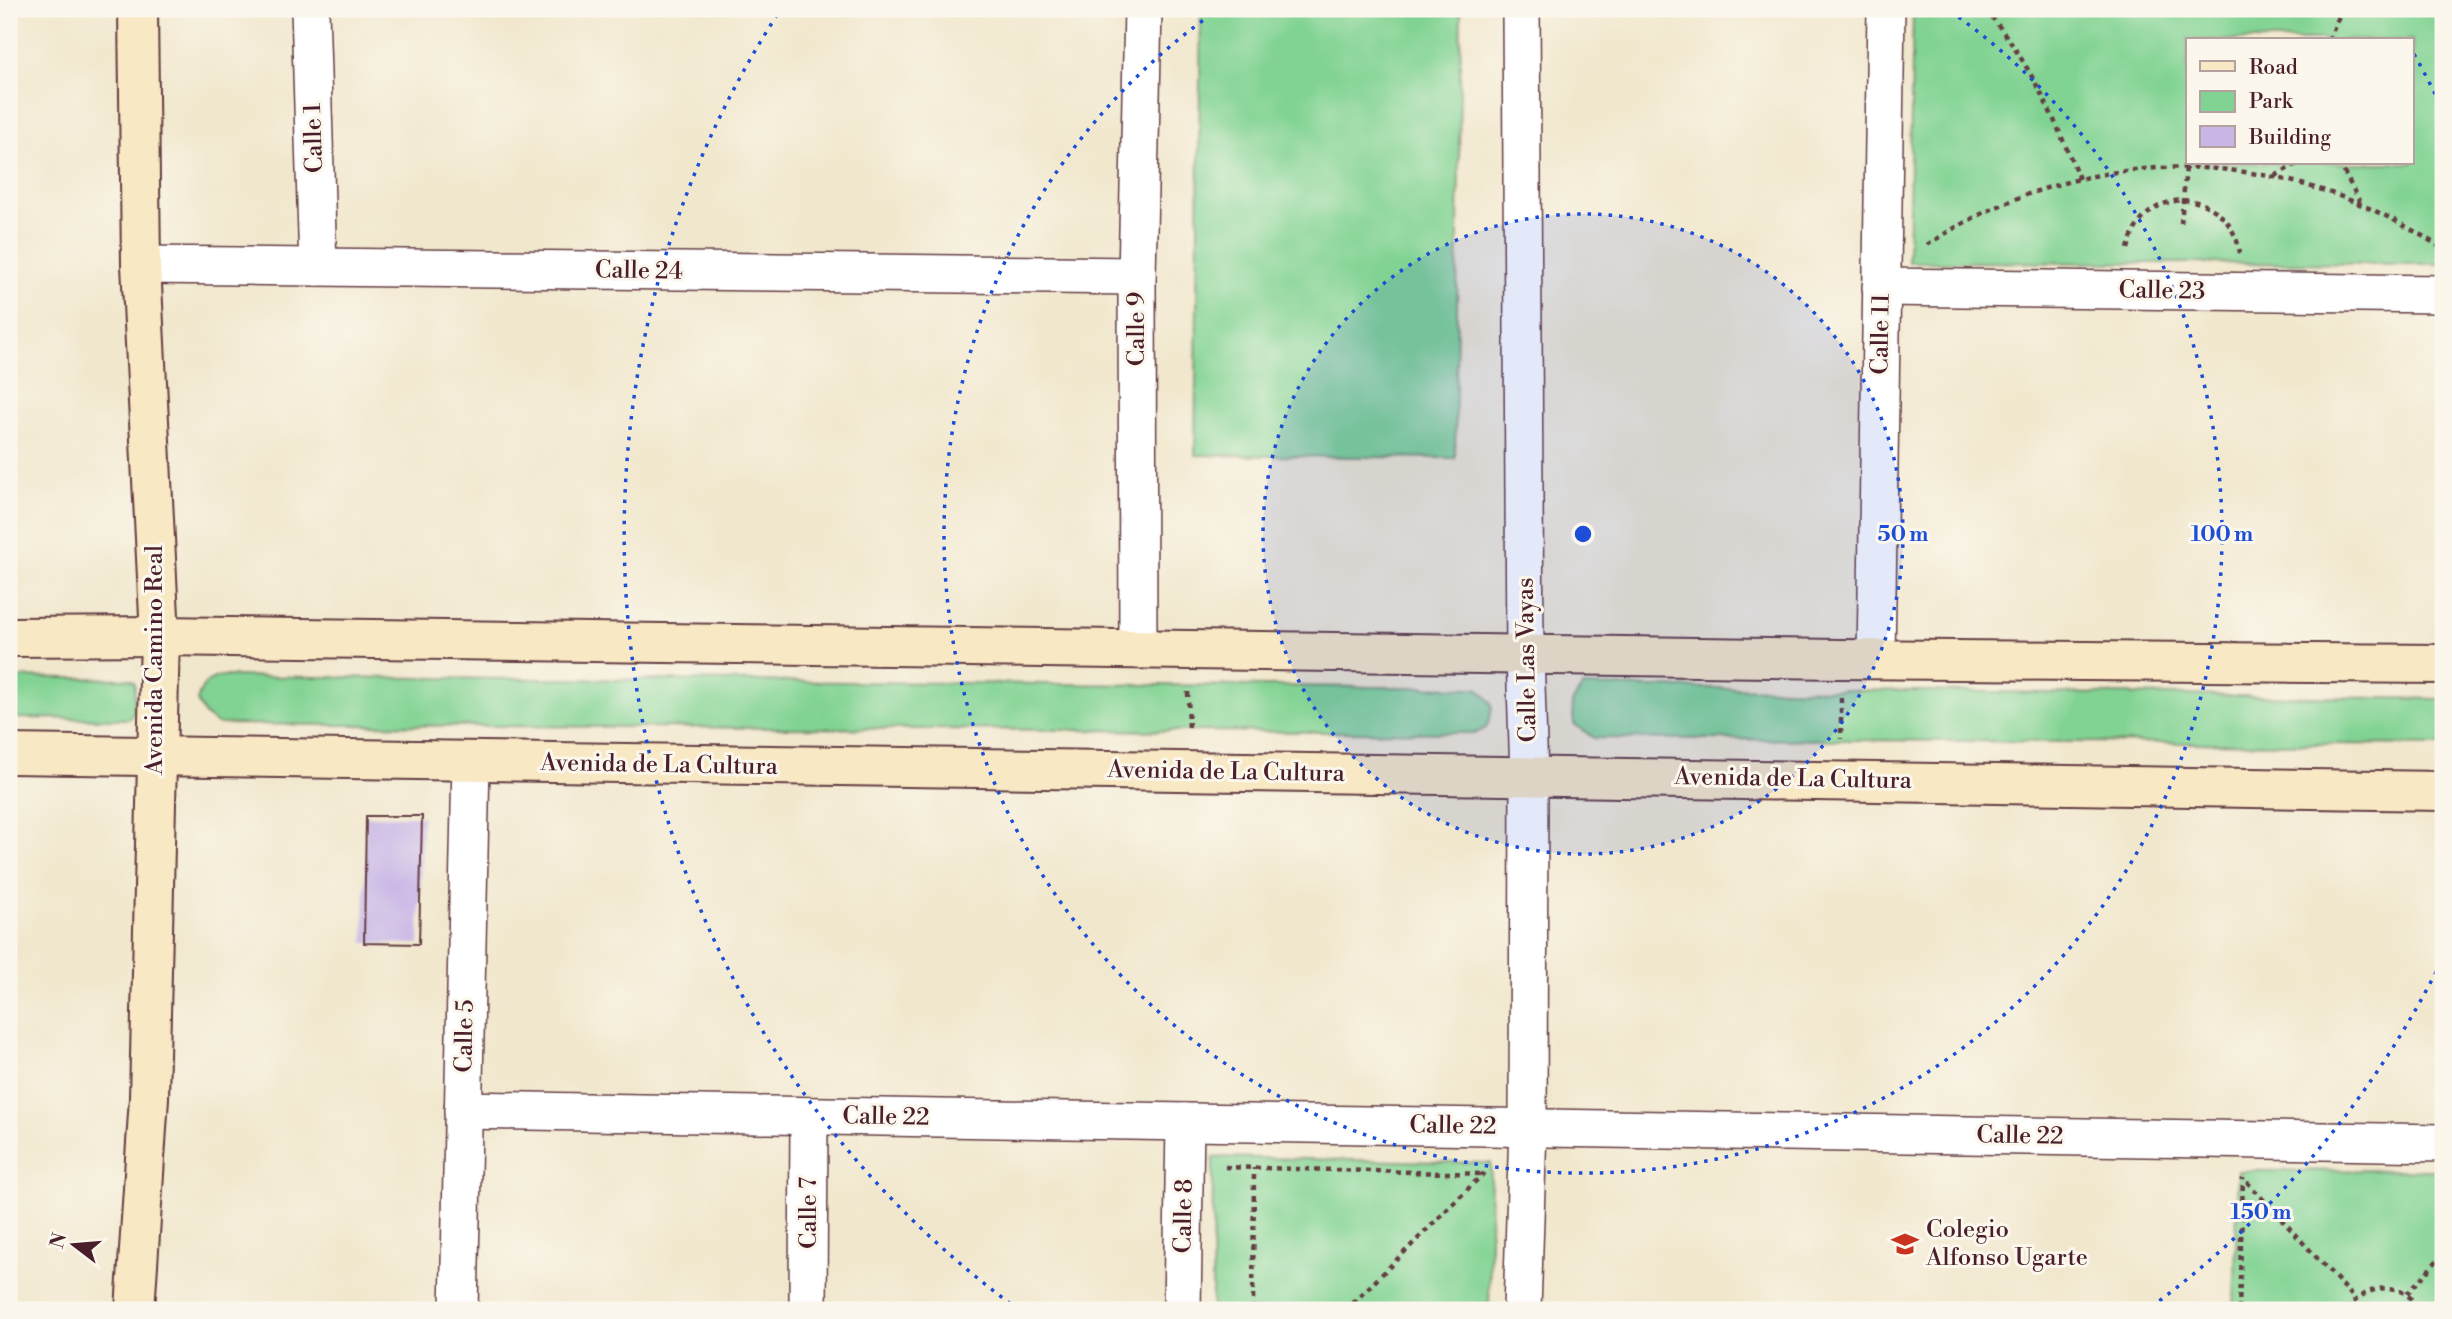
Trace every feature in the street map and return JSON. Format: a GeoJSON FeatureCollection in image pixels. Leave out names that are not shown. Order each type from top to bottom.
{"type":"FeatureCollection","features":[{"type":"Feature","properties":{"kind":"street","name":"Avenida Camino Real"},"geometry":{"type":"LineString","coordinates":[[135,1310],[149,1098],[160,636],[141,265],[138,9]]}},
{"type":"Feature","properties":{"kind":"street","name":"Calle 1"},"geometry":{"type":"LineString","coordinates":[[310,9],[318,267]]}},
{"type":"Feature","properties":{"kind":"street","name":"Calle 9"},"geometry":{"type":"LineString","coordinates":[[1138,650],[1137,276],[1143,9]]}},
{"type":"Feature","properties":{"kind":"street","name":"Calle Las Vayas"},"geometry":{"type":"LineString","coordinates":[[1521,9],[1525,655],[1529,775],[1528,1128],[1522,1310]]}},
{"type":"Feature","properties":{"kind":"street","name":"Calle 11"},"geometry":{"type":"LineString","coordinates":[[1858,659],[1881,287],[1886,9]]}},
{"type":"Feature","properties":{"kind":"street","name":"Calle 24"},"geometry":{"type":"LineString","coordinates":[[141,265],[1137,276]]}},
{"type":"Feature","properties":{"kind":"street","name":"Calle 23"},"geometry":{"type":"LineString","coordinates":[[1881,287],[2443,294]]}},
{"type":"Feature","properties":{"kind":"street"},"geometry":{"type":"LineString","coordinates":[[9,637],[160,636],[1525,655],[2443,664]]}},
{"type":"Feature","properties":{"kind":"street","name":"Avenida de La Cultura"},"geometry":{"type":"LineString","coordinates":[[9,754],[1529,775],[2443,791]]}},
{"type":"Feature","properties":{"kind":"street","name":"Calle 5"},"geometry":{"type":"LineString","coordinates":[[459,1310],[471,762]]}},
{"type":"Feature","properties":{"kind":"street","name":"Calle 22"},"geometry":{"type":"LineString","coordinates":[[463,1110],[2443,1143]]}},
{"type":"Feature","properties":{"kind":"street","name":"Calle 7"},"geometry":{"type":"LineString","coordinates":[[808,1310],[809,1116]]}},
{"type":"Feature","properties":{"kind":"street","name":"Calle 8"},"geometry":{"type":"LineString","coordinates":[[1182,1310],[1185,1122]]}},
{"type":"Feature","properties":{"kind":"path"},"geometry":{"type":"LineString","coordinates":[[1985,9],[2030,73],[2057,125],[2079,179]]}},
{"type":"Feature","properties":{"kind":"path"},"geometry":{"type":"LineString","coordinates":[[2330,38],[2342,9]]}},
{"type":"Feature","properties":{"kind":"path"},"geometry":{"type":"LineString","coordinates":[[2275,176],[2296,164]]}},
{"type":"Feature","properties":{"kind":"path"},"geometry":{"type":"LineString","coordinates":[[2340,164],[2360,203]]}},
{"type":"Feature","properties":{"kind":"path"},"geometry":{"type":"LineString","coordinates":[[2181,223],[2186,167]]}},
{"type":"Feature","properties":{"kind":"path"},"geometry":{"type":"LineString","coordinates":[[1922,249],[1950,230],[2035,192],[2079,179],[2149,169],[2186,167],[2275,176],[2318,187],[2360,203],[2412,228],[2443,249]]}},
{"type":"Feature","properties":{"kind":"path"},"geometry":{"type":"LineString","coordinates":[[2126,257],[2131,235],[2143,217],[2162,204],[2183,200],[2205,204],[2224,216],[2237,235],[2241,257]]}},
{"type":"Feature","properties":{"kind":"path"},"geometry":{"type":"LineString","coordinates":[[1188,650],[1189,771]]}},
{"type":"Feature","properties":{"kind":"path"},"geometry":{"type":"LineString","coordinates":[[1842,780],[1858,659]]}},
{"type":"Feature","properties":{"kind":"path"},"geometry":{"type":"LineString","coordinates":[[2239,1310],[2244,1140]]}},
{"type":"Feature","properties":{"kind":"path"},"geometry":{"type":"LineString","coordinates":[[1224,1180],[1224,1167],[1484,1172]]}},
{"type":"Feature","properties":{"kind":"path"},"geometry":{"type":"LineString","coordinates":[[1253,1310],[1254,1168]]}},
{"type":"Feature","properties":{"kind":"path"},"geometry":{"type":"LineString","coordinates":[[1484,1172],[1484,1186]]}},
{"type":"Feature","properties":{"kind":"path"},"geometry":{"type":"LineString","coordinates":[[1346,1310],[1484,1172]]}},
{"type":"Feature","properties":{"kind":"path"},"geometry":{"type":"LineString","coordinates":[[2243,1178],[2256,1178]]}},
{"type":"Feature","properties":{"kind":"path"},"geometry":{"type":"LineString","coordinates":[[2243,1178],[2356,1299]]}},
{"type":"Feature","properties":{"kind":"path"},"geometry":{"type":"LineString","coordinates":[[2407,1294],[2443,1254]]}},
{"type":"Feature","properties":{"kind":"path"},"geometry":{"type":"LineString","coordinates":[[2347,1310],[2356,1299],[2374,1289],[2391,1288],[2407,1294],[2419,1310]]}},
{"type":"Feature","properties":{"kind":"green space"},"geometry":{"type":"Polygon","coordinates":[[[1201,9],[1461,9],[1455,458],[1195,455],[1201,9]]]}},
{"type":"Feature","properties":{"kind":"green space"},"geometry":{"type":"Polygon","coordinates":[[[1913,9],[2443,9],[2443,264],[1908,262],[1913,9]]]}},
{"type":"Feature","properties":{"kind":"green space"},"geometry":{"type":"Polygon","coordinates":[[[220,676],[1477,688],[1490,702],[1492,710],[1486,728],[1476,733],[217,724],[205,715],[197,701],[205,685],[220,676]]]}},
{"type":"Feature","properties":{"kind":"green space"},"geometry":{"type":"Polygon","coordinates":[[[9,677],[130,679],[135,683],[134,711],[129,719],[9,718],[9,677]]]}},
{"type":"Feature","properties":{"kind":"green space"},"geometry":{"type":"Polygon","coordinates":[[[1583,686],[2443,699],[2443,745],[1594,738],[1574,724],[1572,703],[1583,686]]]}},
{"type":"Feature","properties":{"kind":"green space"},"geometry":{"type":"Polygon","coordinates":[[[1213,1157],[1491,1163],[1489,1310],[1212,1310],[1213,1157]]]}},
{"type":"Feature","properties":{"kind":"green space"},"geometry":{"type":"Polygon","coordinates":[[[2443,1170],[2443,1310],[2234,1310],[2238,1171],[2443,1170]]]}},
{"type":"Feature","properties":{"kind":"building"},"geometry":{"type":"Polygon","coordinates":[[[366,816],[422,816],[419,944],[364,943],[366,816]]]}},
{"type":"Feature","properties":{"kind":"place","name":"Colegio Alfonso Ugarte"},"geometry":{"type":"Point","coordinates":[1905,1244]}}]}
